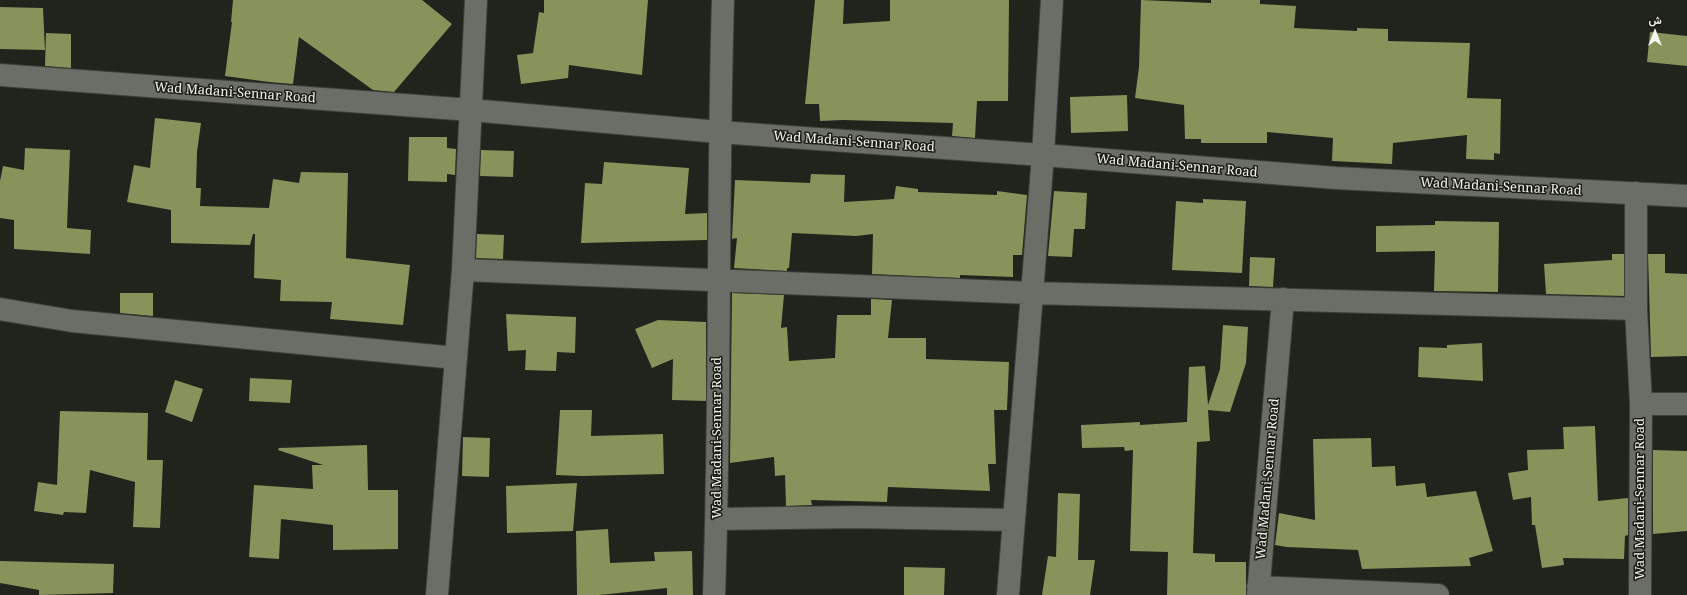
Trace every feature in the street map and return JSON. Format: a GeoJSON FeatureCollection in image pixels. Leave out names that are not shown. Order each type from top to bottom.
{"type":"FeatureCollection","features":[{"type":"Feature","properties":{"kind":"street"},"geometry":{"type":"LineString","coordinates":[[437,595],[463,270],[476,0]]}},
{"type":"Feature","properties":{"kind":"street","name":"Wad Madani-Sennar Road"},"geometry":{"type":"LineString","coordinates":[[714,595],[717,519],[719,132],[722,0]]}},
{"type":"Feature","properties":{"kind":"street"},"geometry":{"type":"LineString","coordinates":[[1008,595],[1043,155],[1052,0]]}},
{"type":"Feature","properties":{"kind":"street","name":"Wad Madani-Sennar Road"},"geometry":{"type":"LineString","coordinates":[[0,75],[471,110],[719,132],[1336,178],[1687,196]]}},
{"type":"Feature","properties":{"kind":"street","name":"Wad Madani-Sennar Road"},"geometry":{"type":"LineString","coordinates":[[1636,193],[1636,309],[1641,404],[1640,595]]}},
{"type":"Feature","properties":{"kind":"street"},"geometry":{"type":"LineString","coordinates":[[463,270],[1032,293],[1636,309]]}},
{"type":"Feature","properties":{"kind":"street","name":"Wad Madani-Sennar Road"},"geometry":{"type":"LineString","coordinates":[[1283,299],[1258,591],[1438,595]]}},
{"type":"Feature","properties":{"kind":"street"},"geometry":{"type":"LineString","coordinates":[[0,309],[72,320],[456,358]]}},
{"type":"Feature","properties":{"kind":"street","name":"Wad Madani-Sennar Road"},"geometry":{"type":"LineString","coordinates":[[1641,404],[1687,404]]}},
{"type":"Feature","properties":{"kind":"street"},"geometry":{"type":"LineString","coordinates":[[717,519],[856,517],[1014,520]]}},
{"type":"Feature","properties":{"kind":"building"},"geometry":{"type":"Polygon","coordinates":[[[233,0],[422,0],[452,24],[394,92],[373,90],[299,37],[293,84],[269,82],[225,76],[232,22],[233,0]]]}},
{"type":"Feature","properties":{"kind":"building"},"geometry":{"type":"Polygon","coordinates":[[[544,0],[648,0],[642,75],[569,65],[568,78],[521,84],[517,55],[533,53],[539,12],[544,13],[544,0]]]}},
{"type":"Feature","properties":{"kind":"building"},"geometry":{"type":"Polygon","coordinates":[[[815,0],[844,0],[843,24],[890,21],[890,0],[1009,0],[1008,101],[977,101],[975,138],[952,136],[953,123],[843,120],[820,121],[819,104],[805,104],[815,0]]]}},
{"type":"Feature","properties":{"kind":"building"},"geometry":{"type":"Polygon","coordinates":[[[1141,0],[1211,3],[1211,0],[1260,0],[1260,4],[1296,6],[1294,28],[1357,31],[1357,28],[1388,29],[1388,41],[1470,43],[1467,98],[1501,99],[1500,154],[1494,153],[1494,160],[1466,159],[1467,135],[1393,143],[1392,164],[1332,161],[1333,138],[1267,132],[1267,143],[1201,143],[1201,139],[1185,139],[1184,105],[1135,98],[1139,67],[1141,0]]]}},
{"type":"Feature","properties":{"kind":"building"},"geometry":{"type":"Polygon","coordinates":[[[0,7],[43,8],[45,50],[0,49],[0,7]]]}},
{"type":"Feature","properties":{"kind":"building"},"geometry":{"type":"Polygon","coordinates":[[[1650,32],[1687,36],[1687,66],[1647,62],[1650,32]]]}},
{"type":"Feature","properties":{"kind":"building"},"geometry":{"type":"Polygon","coordinates":[[[46,33],[71,34],[71,68],[45,66],[46,33]]]}},
{"type":"Feature","properties":{"kind":"building"},"geometry":{"type":"Polygon","coordinates":[[[1127,95],[1128,131],[1071,133],[1070,97],[1127,95]]]}},
{"type":"Feature","properties":{"kind":"building"},"geometry":{"type":"Polygon","coordinates":[[[155,118],[201,123],[197,152],[196,188],[201,188],[200,206],[269,208],[273,179],[299,183],[301,172],[348,173],[346,258],[410,265],[403,325],[330,319],[332,302],[280,301],[281,280],[254,278],[255,234],[253,234],[250,245],[171,243],[171,210],[127,202],[134,165],[150,168],[155,118]]]}},
{"type":"Feature","properties":{"kind":"building"},"geometry":{"type":"Polygon","coordinates":[[[409,137],[447,137],[447,148],[456,149],[455,175],[447,174],[447,182],[408,181],[409,137]]]}},
{"type":"Feature","properties":{"kind":"building"},"geometry":{"type":"Polygon","coordinates":[[[25,148],[70,150],[67,228],[91,230],[90,254],[14,249],[14,220],[0,218],[0,181],[3,166],[24,170],[25,148]]]}},
{"type":"Feature","properties":{"kind":"building"},"geometry":{"type":"Polygon","coordinates":[[[481,150],[514,151],[513,177],[480,176],[481,150]]]}},
{"type":"Feature","properties":{"kind":"building"},"geometry":{"type":"Polygon","coordinates":[[[604,162],[689,168],[685,214],[707,213],[707,240],[581,243],[585,183],[602,184],[604,162]]]}},
{"type":"Feature","properties":{"kind":"building"},"geometry":{"type":"Polygon","coordinates":[[[811,174],[845,175],[844,202],[894,199],[896,186],[918,189],[918,192],[997,195],[997,191],[1027,195],[1022,255],[1013,255],[1013,277],[960,275],[960,278],[872,274],[873,234],[856,236],[792,233],[789,268],[787,268],[787,271],[734,268],[737,238],[732,239],[735,180],[810,183],[811,174]]]}},
{"type":"Feature","properties":{"kind":"building"},"geometry":{"type":"Polygon","coordinates":[[[1054,191],[1087,193],[1085,229],[1074,229],[1072,257],[1048,256],[1054,191]]]}},
{"type":"Feature","properties":{"kind":"building"},"geometry":{"type":"Polygon","coordinates":[[[1203,199],[1246,201],[1242,273],[1172,270],[1176,201],[1203,203],[1203,199]]]}},
{"type":"Feature","properties":{"kind":"building"},"geometry":{"type":"Polygon","coordinates":[[[1435,221],[1499,222],[1498,292],[1434,291],[1435,251],[1376,252],[1376,226],[1435,225],[1435,221]]]}},
{"type":"Feature","properties":{"kind":"building"},"geometry":{"type":"Polygon","coordinates":[[[477,234],[504,235],[503,259],[476,258],[477,234]]]}},
{"type":"Feature","properties":{"kind":"building"},"geometry":{"type":"Polygon","coordinates":[[[1612,254],[1624,254],[1624,296],[1546,294],[1544,264],[1612,260],[1612,254]]]}},
{"type":"Feature","properties":{"kind":"building"},"geometry":{"type":"Polygon","coordinates":[[[1648,254],[1665,254],[1665,273],[1687,274],[1687,356],[1651,357],[1648,254]]]}},
{"type":"Feature","properties":{"kind":"building"},"geometry":{"type":"Polygon","coordinates":[[[1250,257],[1275,258],[1273,287],[1249,286],[1250,257]]]}},
{"type":"Feature","properties":{"kind":"building"},"geometry":{"type":"Polygon","coordinates":[[[120,293],[153,293],[153,316],[120,313],[120,293]]]}},
{"type":"Feature","properties":{"kind":"building"},"geometry":{"type":"Polygon","coordinates":[[[732,293],[784,295],[781,328],[787,327],[789,361],[835,358],[837,315],[871,315],[871,299],[892,300],[888,338],[926,338],[926,359],[1009,362],[1007,410],[994,410],[996,464],[988,464],[990,491],[888,487],[887,502],[811,500],[812,505],[786,506],[785,475],[775,476],[774,457],[730,463],[732,293]]]}},
{"type":"Feature","properties":{"kind":"building"},"geometry":{"type":"Polygon","coordinates":[[[506,314],[576,317],[575,353],[557,352],[556,371],[525,370],[526,350],[508,351],[506,314]]]}},
{"type":"Feature","properties":{"kind":"building"},"geometry":{"type":"Polygon","coordinates":[[[658,320],[706,322],[706,401],[672,400],[673,359],[652,368],[635,329],[658,320]]]}},
{"type":"Feature","properties":{"kind":"building"},"geometry":{"type":"Polygon","coordinates":[[[1223,325],[1248,327],[1246,363],[1230,412],[1208,410],[1210,441],[1197,442],[1193,553],[1215,554],[1215,562],[1246,562],[1246,595],[1167,595],[1168,552],[1130,551],[1133,450],[1125,451],[1124,447],[1082,448],[1081,425],[1140,422],[1140,425],[1187,422],[1189,367],[1205,366],[1208,405],[1220,369],[1223,325]]]}},
{"type":"Feature","properties":{"kind":"building"},"geometry":{"type":"Polygon","coordinates":[[[1482,343],[1483,381],[1418,377],[1419,347],[1447,348],[1447,345],[1482,343]]]}},
{"type":"Feature","properties":{"kind":"building"},"geometry":{"type":"Polygon","coordinates":[[[250,378],[292,380],[290,403],[249,401],[250,378]]]}},
{"type":"Feature","properties":{"kind":"building"},"geometry":{"type":"Polygon","coordinates":[[[175,380],[203,389],[192,422],[165,412],[175,380]]]}},
{"type":"Feature","properties":{"kind":"building"},"geometry":{"type":"Polygon","coordinates":[[[560,410],[592,410],[591,436],[663,434],[664,474],[581,476],[556,475],[560,410]]]}},
{"type":"Feature","properties":{"kind":"building"},"geometry":{"type":"Polygon","coordinates":[[[60,411],[148,413],[147,460],[163,460],[160,528],[133,527],[135,482],[90,470],[86,513],[64,512],[63,515],[34,511],[38,482],[57,485],[60,411]]]}},
{"type":"Feature","properties":{"kind":"building"},"geometry":{"type":"Polygon","coordinates":[[[1595,426],[1598,501],[1628,498],[1628,535],[1625,536],[1624,559],[1563,558],[1564,565],[1542,568],[1535,525],[1532,525],[1531,497],[1513,500],[1508,473],[1528,470],[1527,450],[1564,449],[1563,427],[1595,426]]]}},
{"type":"Feature","properties":{"kind":"building"},"geometry":{"type":"Polygon","coordinates":[[[463,437],[490,438],[489,477],[462,476],[463,437]]]}},
{"type":"Feature","properties":{"kind":"building"},"geometry":{"type":"Polygon","coordinates":[[[1371,438],[1372,467],[1395,466],[1396,486],[1425,483],[1427,497],[1476,491],[1493,551],[1469,558],[1471,566],[1362,569],[1358,550],[1287,547],[1275,545],[1279,513],[1315,520],[1313,439],[1371,438]]]}},
{"type":"Feature","properties":{"kind":"building"},"geometry":{"type":"Polygon","coordinates":[[[367,445],[368,490],[398,490],[398,549],[333,550],[333,525],[281,519],[279,559],[249,557],[254,485],[313,489],[312,465],[323,465],[278,450],[279,448],[367,445]]]}},
{"type":"Feature","properties":{"kind":"building"},"geometry":{"type":"Polygon","coordinates":[[[1653,450],[1687,451],[1687,531],[1653,534],[1653,450]]]}},
{"type":"Feature","properties":{"kind":"building"},"geometry":{"type":"Polygon","coordinates":[[[577,483],[573,531],[507,533],[506,486],[577,483]]]}},
{"type":"Feature","properties":{"kind":"building"},"geometry":{"type":"Polygon","coordinates":[[[1058,493],[1080,494],[1078,560],[1095,560],[1090,595],[1042,595],[1048,556],[1056,557],[1058,493]]]}},
{"type":"Feature","properties":{"kind":"building"},"geometry":{"type":"Polygon","coordinates":[[[608,529],[610,563],[655,561],[654,552],[692,551],[693,595],[667,595],[667,588],[599,595],[577,595],[576,531],[608,529]]]}},
{"type":"Feature","properties":{"kind":"building"},"geometry":{"type":"Polygon","coordinates":[[[0,561],[114,564],[113,593],[39,595],[39,590],[0,583],[0,561]]]}},
{"type":"Feature","properties":{"kind":"building"},"geometry":{"type":"Polygon","coordinates":[[[904,567],[945,568],[944,595],[904,595],[904,567]]]}}]}
